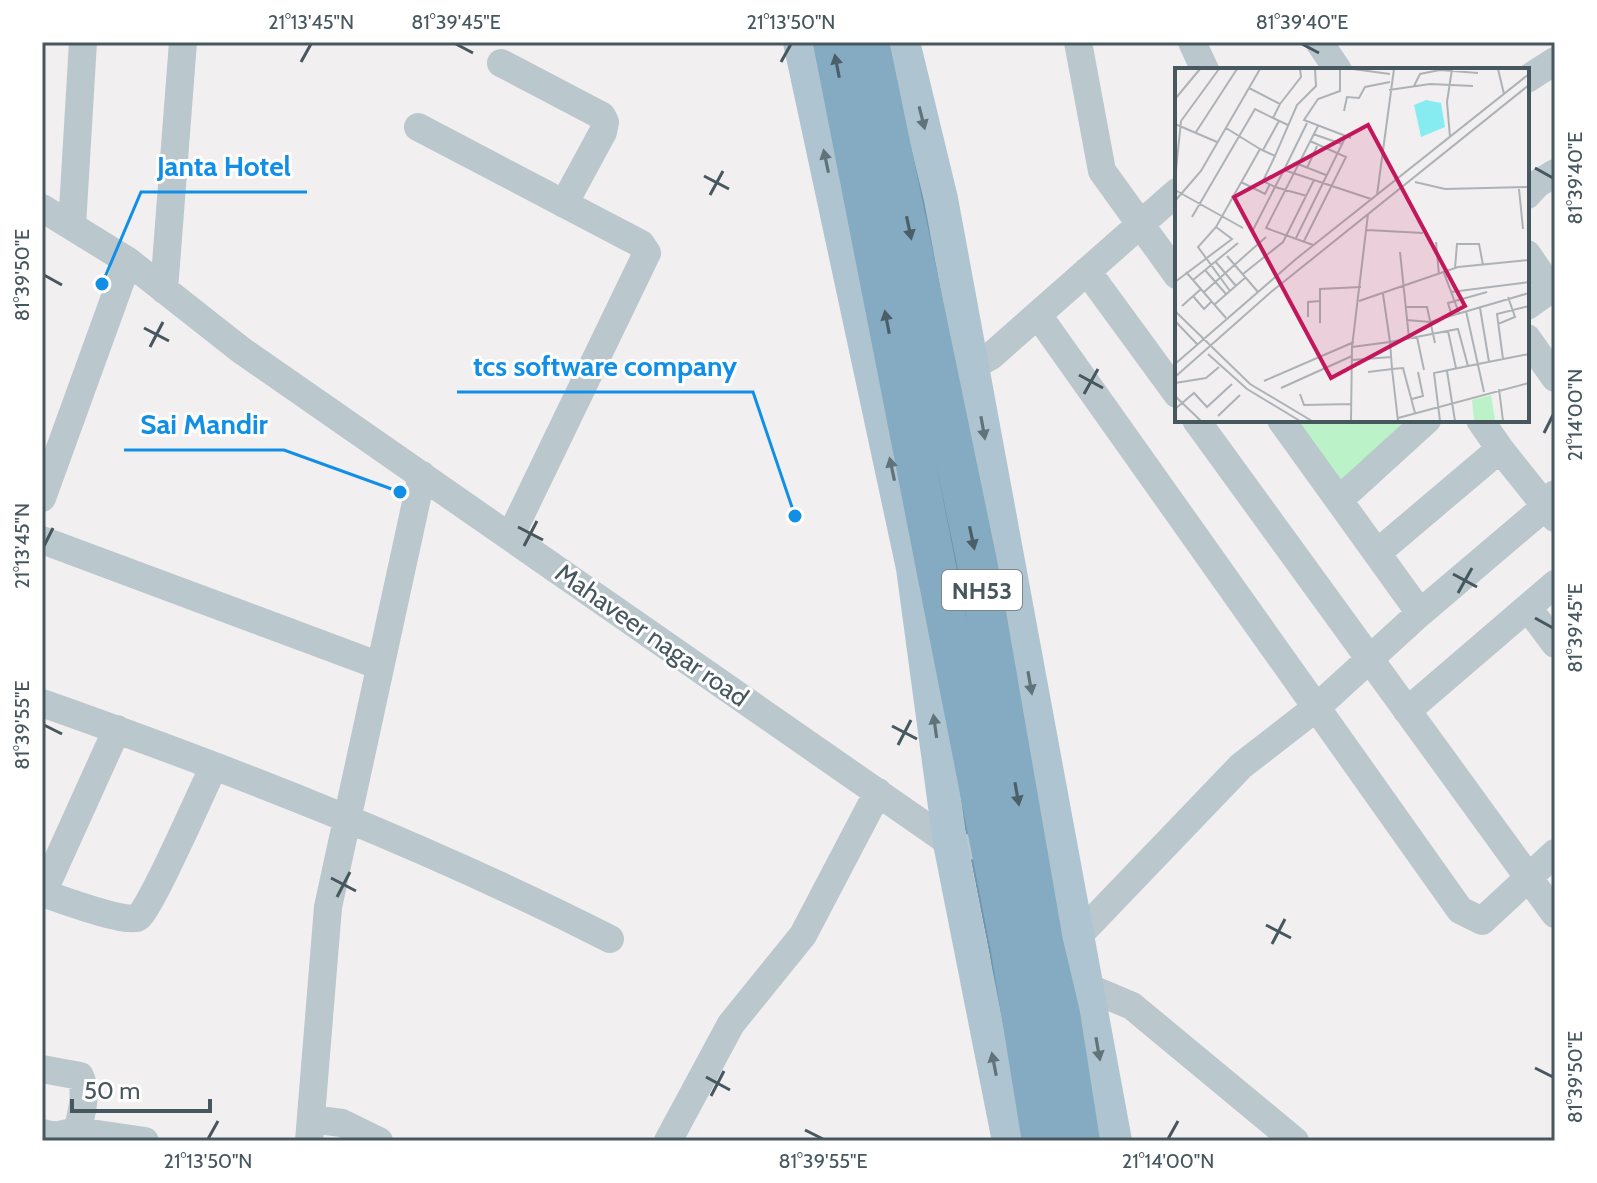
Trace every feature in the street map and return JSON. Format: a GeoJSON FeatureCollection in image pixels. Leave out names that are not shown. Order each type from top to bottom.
{"type":"FeatureCollection","features":[{"type":"Feature","properties":{"kind":"highway","name":"NH53"},"geometry":{"type":"LineString","coordinates":[[833,42],[992,860],[1071,989],[1080,1141]]}},
{"type":"Feature","properties":{"kind":"highway","name":"NH53"},"geometry":{"type":"LineString","coordinates":[[869,42],[978,567],[1043,943],[1042,1141]]}},
{"type":"Feature","properties":{"kind":"main road"},"geometry":{"type":"LineString","coordinates":[[800,42],[913,568],[950,843],[1009,1141]]}},
{"type":"Feature","properties":{"kind":"main road"},"geometry":{"type":"LineString","coordinates":[[903,42],[941,199],[972,366],[1043,943]]}},
{"type":"Feature","properties":{"kind":"main road"},"geometry":{"type":"LineString","coordinates":[[1071,989],[1115,1141]]}},
{"type":"Feature","properties":{"kind":"street"},"geometry":{"type":"LineString","coordinates":[[72,226],[83,42]]}},
{"type":"Feature","properties":{"kind":"street"},"geometry":{"type":"LineString","coordinates":[[164,290],[183,42]]}},
{"type":"Feature","properties":{"kind":"street"},"geometry":{"type":"LineString","coordinates":[[1078,42],[1102,171],[1175,272]]}},
{"type":"Feature","properties":{"kind":"street"},"geometry":{"type":"LineString","coordinates":[[1192,42],[1204,68]]}},
{"type":"Feature","properties":{"kind":"street"},"geometry":{"type":"LineString","coordinates":[[1319,42],[1337,68]]}},
{"type":"Feature","properties":{"kind":"street"},"geometry":{"type":"LineString","coordinates":[[1529,78],[1555,61]]}},
{"type":"Feature","properties":{"kind":"street"},"geometry":{"type":"LineString","coordinates":[[501,63],[602,116],[605,122],[603,132],[564,204]]}},
{"type":"Feature","properties":{"kind":"street"},"geometry":{"type":"LineString","coordinates":[[418,127],[641,244],[647,253],[510,537]]}},
{"type":"Feature","properties":{"kind":"street"},"geometry":{"type":"LineString","coordinates":[[1529,193],[1555,173]]}},
{"type":"Feature","properties":{"kind":"street"},"geometry":{"type":"LineString","coordinates":[[972,366],[991,356],[1175,194]]}},
{"type":"Feature","properties":{"kind":"street","name":"Mahaveer nagar road"},"geometry":{"type":"LineString","coordinates":[[42,209],[128,261],[241,350],[950,843],[992,860]]}},
{"type":"Feature","properties":{"kind":"street"},"geometry":{"type":"LineString","coordinates":[[1529,257],[1553,287],[1529,305]]}},
{"type":"Feature","properties":{"kind":"street"},"geometry":{"type":"LineString","coordinates":[[42,498],[128,261]]}},
{"type":"Feature","properties":{"kind":"street"},"geometry":{"type":"LineString","coordinates":[[1087,271],[1175,391]]}},
{"type":"Feature","properties":{"kind":"street"},"geometry":{"type":"LineString","coordinates":[[1038,315],[1460,910],[1482,921],[1555,853]]}},
{"type":"Feature","properties":{"kind":"street"},"geometry":{"type":"LineString","coordinates":[[1529,341],[1555,378]]}},
{"type":"Feature","properties":{"kind":"street"},"geometry":{"type":"LineString","coordinates":[[1197,422],[1555,914]]}},
{"type":"Feature","properties":{"kind":"street"},"geometry":{"type":"LineString","coordinates":[[1282,422],[1420,613]]}},
{"type":"Feature","properties":{"kind":"street"},"geometry":{"type":"LineString","coordinates":[[1339,500],[1425,422]]}},
{"type":"Feature","properties":{"kind":"street"},"geometry":{"type":"LineString","coordinates":[[1043,943],[1241,766],[1317,707],[1420,613],[1552,506],[1500,449],[1481,422]]}},
{"type":"Feature","properties":{"kind":"street"},"geometry":{"type":"LineString","coordinates":[[1377,553],[1500,449]]}},
{"type":"Feature","properties":{"kind":"street"},"geometry":{"type":"LineString","coordinates":[[379,1141],[342,1123],[310,1130],[328,907],[422,475]]}},
{"type":"Feature","properties":{"kind":"street"},"geometry":{"type":"LineString","coordinates":[[42,540],[380,666]]}},
{"type":"Feature","properties":{"kind":"street"},"geometry":{"type":"LineString","coordinates":[[1407,711],[1555,584]]}},
{"type":"Feature","properties":{"kind":"street"},"geometry":{"type":"LineString","coordinates":[[1529,609],[1555,644]]}},
{"type":"Feature","properties":{"kind":"street"},"geometry":{"type":"LineString","coordinates":[[42,703],[348,818],[537,902],[610,939]]}},
{"type":"Feature","properties":{"kind":"street"},"geometry":{"type":"LineString","coordinates":[[42,880],[50,877],[117,729]]}},
{"type":"Feature","properties":{"kind":"street"},"geometry":{"type":"LineString","coordinates":[[42,893],[117,916],[141,917],[214,766]]}},
{"type":"Feature","properties":{"kind":"street"},"geometry":{"type":"LineString","coordinates":[[668,1141],[731,1024],[803,935],[878,792]]}},
{"type":"Feature","properties":{"kind":"street"},"geometry":{"type":"LineString","coordinates":[[1071,989],[1132,1006],[1295,1141]]}},
{"type":"Feature","properties":{"kind":"street"},"geometry":{"type":"LineString","coordinates":[[42,1069],[80,1076],[83,1081],[76,1136]]}},
{"type":"Feature","properties":{"kind":"street"},"geometry":{"type":"LineString","coordinates":[[42,1133],[145,1141]]}},
{"type":"Feature","properties":{"kind":"green space"},"geometry":{"type":"Polygon","coordinates":[[[1299,422],[1422,422],[1345,487],[1299,422]]]}},
{"type":"Feature","properties":{"kind":"place","name":"Janta Hotel"},"geometry":{"type":"Point","coordinates":[102,284]}},
{"type":"Feature","properties":{"kind":"place","name":"Sai Mandir"},"geometry":{"type":"Point","coordinates":[400,492]}},
{"type":"Feature","properties":{"kind":"place","name":"tcs software company"},"geometry":{"type":"Point","coordinates":[795,516]}}]}
